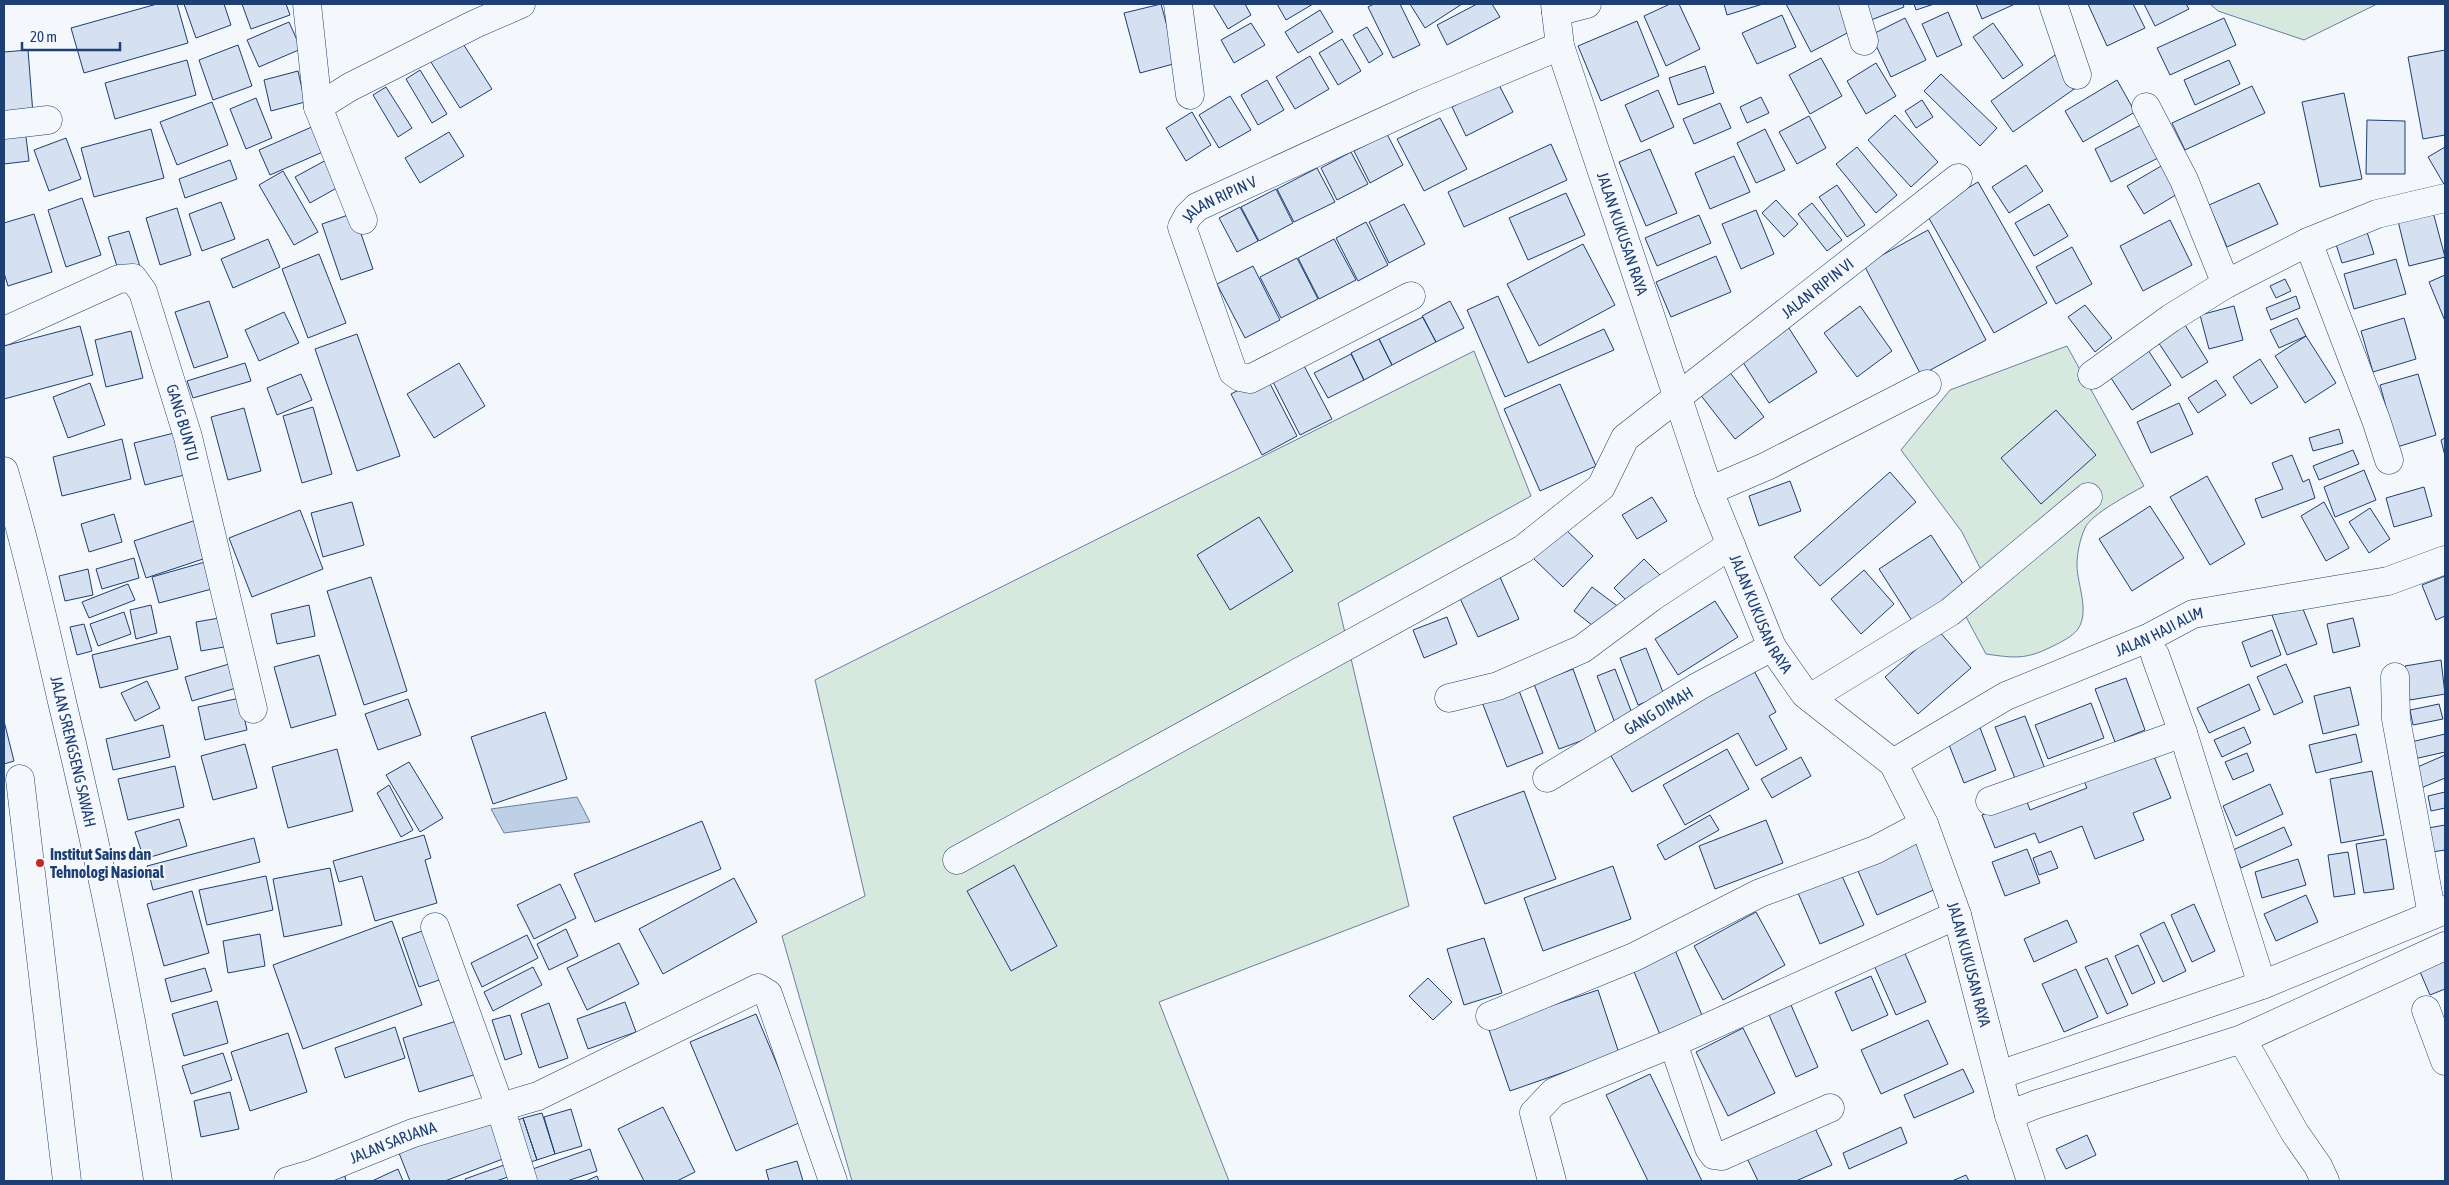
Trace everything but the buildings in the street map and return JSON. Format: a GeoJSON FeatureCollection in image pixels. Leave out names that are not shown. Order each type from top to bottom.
{"type":"FeatureCollection","features":[{"type":"Feature","properties":{"kind":"street"},"geometry":{"type":"LineString","coordinates":[[307,4],[318,107],[363,220]]}},
{"type":"Feature","properties":{"kind":"street"},"geometry":{"type":"LineString","coordinates":[[318,107],[350,87],[475,24],[521,4]]}},
{"type":"Feature","properties":{"kind":"street"},"geometry":{"type":"LineString","coordinates":[[1178,4],[1190,95]]}},
{"type":"Feature","properties":{"kind":"street"},"geometry":{"type":"LineString","coordinates":[[1556,8],[1586,4]]}},
{"type":"Feature","properties":{"kind":"street"},"geometry":{"type":"LineString","coordinates":[[1853,4],[1864,41]]}},
{"type":"Feature","properties":{"kind":"street"},"geometry":{"type":"LineString","coordinates":[[2053,4],[2077,75]]}},
{"type":"Feature","properties":{"kind":"street","name":"JALAN KUKUSAN RAYA"},"geometry":{"type":"LineString","coordinates":[[1556,8],[1560,46],[1677,398],[1709,491],[1772,647],[1810,698],[1893,763],[1924,824],[1958,915],[2009,1115],[2031,1181]]}},
{"type":"Feature","properties":{"kind":"street","name":"JALAN RIPIN V"},"geometry":{"type":"LineString","coordinates":[[1411,296],[1250,379],[1240,377],[1233,372],[1182,227],[1188,216],[1198,207],[1424,103],[1560,46]]}},
{"type":"Feature","properties":{"kind":"street"},"geometry":{"type":"LineString","coordinates":[[2146,107],[2184,180],[2226,284]]}},
{"type":"Feature","properties":{"kind":"street"},"geometry":{"type":"LineString","coordinates":[[4,125],[48,120]]}},
{"type":"Feature","properties":{"kind":"street","name":"JALAN RIPIN VI"},"geometry":{"type":"LineString","coordinates":[[957,860],[1523,549],[1601,487],[1624,438],[1801,299],[1876,244],[1958,178]]}},
{"type":"Feature","properties":{"kind":"street"},"geometry":{"type":"LineString","coordinates":[[2092,375],[2171,318],[2226,284],[2308,242],[2377,214],[2445,198]]}},
{"type":"Feature","properties":{"kind":"street"},"geometry":{"type":"LineString","coordinates":[[2308,242],[2376,420],[2389,460]]}},
{"type":"Feature","properties":{"kind":"street","name":"GANG BUNTU"},"geometry":{"type":"LineString","coordinates":[[4,331],[119,279],[133,278],[143,292],[188,437],[253,709]]}},
{"type":"Feature","properties":{"kind":"street"},"geometry":{"type":"LineString","coordinates":[[1709,491],[1766,466],[1926,384]]}},
{"type":"Feature","properties":{"kind":"street","name":"JALAN SRENGSENG SAWAH"},"geometry":{"type":"LineString","coordinates":[[4,471],[22,534],[95,842],[127,994],[158,1181]]}},
{"type":"Feature","properties":{"kind":"street"},"geometry":{"type":"LineString","coordinates":[[1810,698],[1950,612],[2088,497]]}},
{"type":"Feature","properties":{"kind":"street"},"geometry":{"type":"LineString","coordinates":[[1449,698],[1498,686],[1582,649],[1652,597],[1731,545]]}},
{"type":"Feature","properties":{"kind":"street","name":"JALAN HAJI ALIM"},"geometry":{"type":"LineString","coordinates":[[1893,763],[2006,696],[2148,638],[2193,614],[2388,581],[2445,560]]}},
{"type":"Feature","properties":{"kind":"street","name":"GANG DIMAH"},"geometry":{"type":"LineString","coordinates":[[1547,778],[1691,690],[1772,647]]}},
{"type":"Feature","properties":{"kind":"street"},"geometry":{"type":"LineString","coordinates":[[2155,655],[2183,733],[2262,986]]}},
{"type":"Feature","properties":{"kind":"street"},"geometry":{"type":"LineString","coordinates":[[1999,1075],[2262,986],[2438,912],[2396,719],[2395,677]]}},
{"type":"Feature","properties":{"kind":"street"},"geometry":{"type":"LineString","coordinates":[[1990,801],[2183,733]]}},
{"type":"Feature","properties":{"kind":"street"},"geometry":{"type":"LineString","coordinates":[[20,779],[67,1181]]}},
{"type":"Feature","properties":{"kind":"street"},"geometry":{"type":"LineString","coordinates":[[1490,1016],[1634,957],[1760,893],[1875,850],[1924,824]]}},
{"type":"Feature","properties":{"kind":"street"},"geometry":{"type":"LineString","coordinates":[[1552,1181],[1534,1113],[1554,1092],[1673,1043],[1958,915]]}},
{"type":"Feature","properties":{"kind":"street"},"geometry":{"type":"LineString","coordinates":[[435,927],[500,1107],[523,1181]]}},
{"type":"Feature","properties":{"kind":"street"},"geometry":{"type":"LineString","coordinates":[[2009,1115],[2037,1104],[2242,1039],[2445,946]]}},
{"type":"Feature","properties":{"kind":"street","name":"JALAN SARJANA"},"geometry":{"type":"LineString","coordinates":[[288,1181],[312,1174],[413,1133],[538,1096],[758,988],[768,994],[833,1181]]}},
{"type":"Feature","properties":{"kind":"street"},"geometry":{"type":"LineString","coordinates":[[2426,1010],[2445,1062]]}},
{"type":"Feature","properties":{"kind":"street"},"geometry":{"type":"LineString","coordinates":[[2242,1039],[2295,1133],[2318,1166],[2325,1181]]}},
{"type":"Feature","properties":{"kind":"street"},"geometry":{"type":"LineString","coordinates":[[1673,1043],[1709,1148],[1714,1155],[1722,1156],[1830,1108]]}},
{"type":"Feature","properties":{"kind":"shaded area"},"geometry":{"type":"Polygon","coordinates":[[[2210,4],[2377,4],[2304,40],[2218,11],[2210,4]]]}},
{"type":"Feature","properties":{"kind":"shaded area"},"geometry":{"type":"Polygon","coordinates":[[[2067,346],[2144,486],[2103,511],[2085,528],[2079,546],[2077,565],[2083,614],[2076,632],[2044,651],[2027,656],[2012,657],[1986,654],[1966,617],[1990,588],[1962,532],[1901,450],[1950,390],[2067,346]]]}},
{"type":"Feature","properties":{"kind":"shaded area"},"geometry":{"type":"Polygon","coordinates":[[[1474,351],[1531,496],[1338,603],[1409,906],[1159,1002],[1229,1181],[852,1181],[782,936],[865,896],[815,680],[1474,351]]]}},
{"type":"Feature","properties":{"kind":"water"},"geometry":{"type":"Polygon","coordinates":[[[577,797],[590,822],[504,833],[491,809],[577,797]]]}},
{"type":"Feature","properties":{"kind":"place","name":"Institut Sains dan Tehnologi Nasional"},"geometry":{"type":"Point","coordinates":[40,863]}}]}
